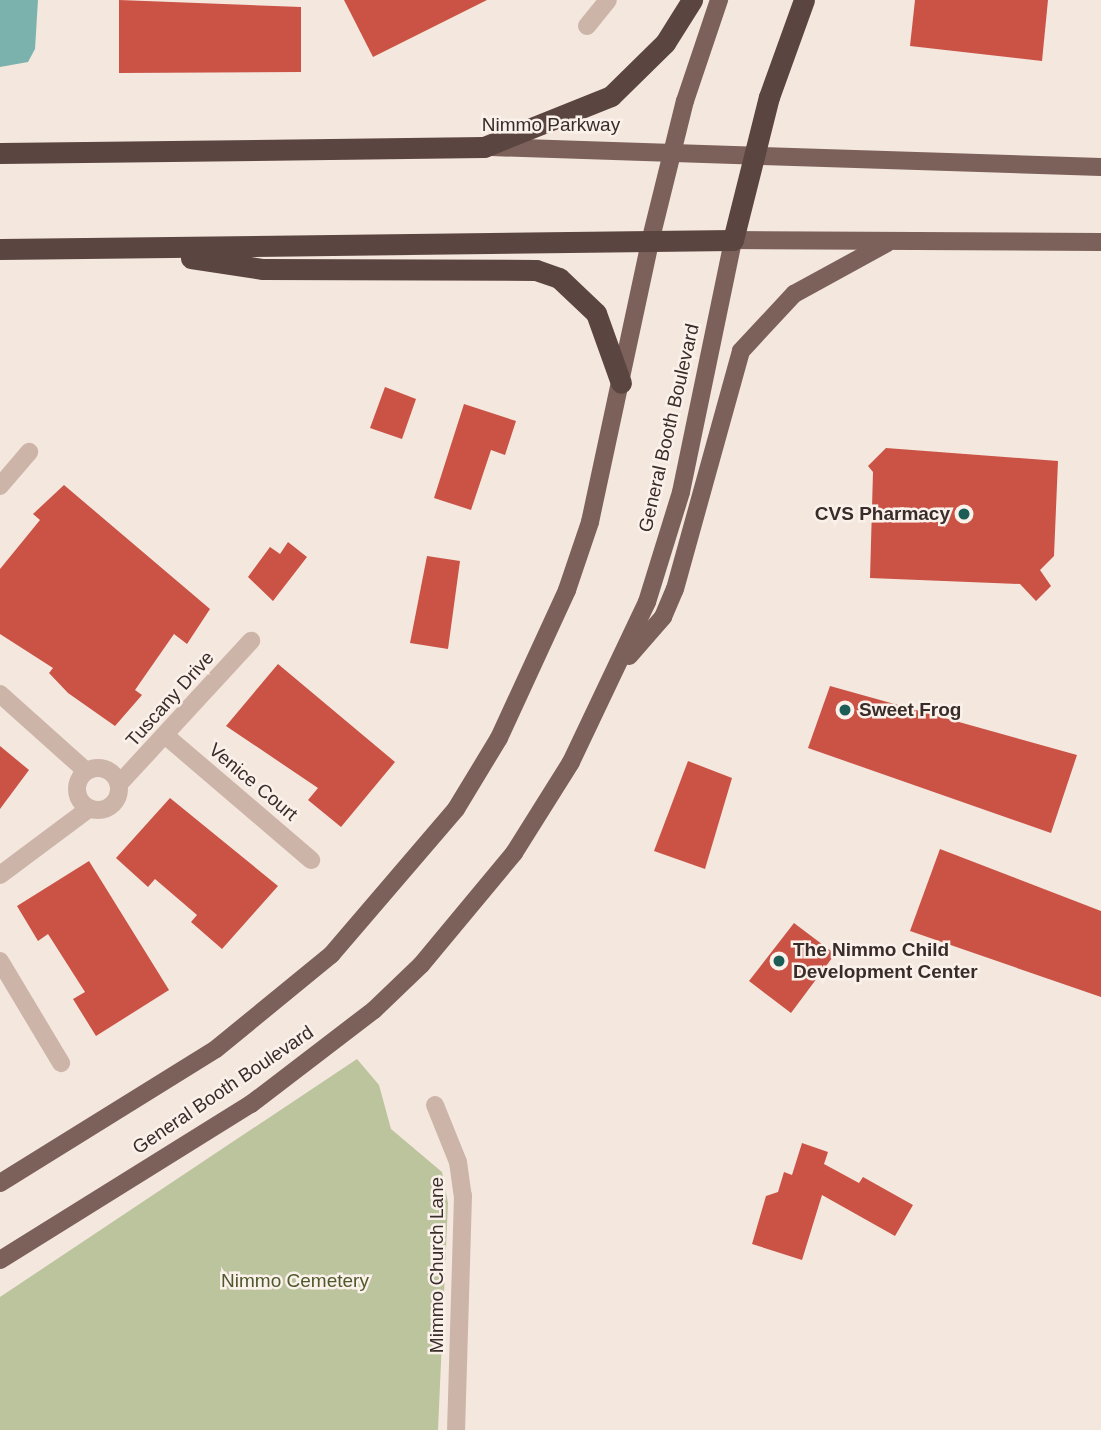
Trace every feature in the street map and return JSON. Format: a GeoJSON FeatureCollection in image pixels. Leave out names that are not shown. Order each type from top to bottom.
{"type":"FeatureCollection","features":[{"type":"Feature","properties":{"kind":"highway"},"geometry":{"type":"LineString","coordinates":[[484,147],[611,96],[665,43],[692,0]]}},
{"type":"Feature","properties":{"kind":"highway","name":"General Booth Boulevard"},"geometry":{"type":"LineString","coordinates":[[733,240],[754,153],[804,0]]}},
{"type":"Feature","properties":{"kind":"highway","name":"Nimmo Parkway"},"geometry":{"type":"LineString","coordinates":[[0,153],[484,147]]}},
{"type":"Feature","properties":{"kind":"highway"},"geometry":{"type":"LineString","coordinates":[[0,249],[733,240]]}},
{"type":"Feature","properties":{"kind":"highway"},"geometry":{"type":"LineString","coordinates":[[134,249],[263,269],[537,270],[559,278],[596,313],[621,383]]}},
{"type":"Feature","properties":{"kind":"main road","name":"General Booth Boulevard"},"geometry":{"type":"LineString","coordinates":[[0,1183],[175,1077],[264,1012],[339,946],[456,809],[532,674],[567,590],[600,482],[672,150],[719,0]]}},
{"type":"Feature","properties":{"kind":"main road","name":"Nimmo Parkway"},"geometry":{"type":"LineString","coordinates":[[484,147],[672,150],[1101,167]]}},
{"type":"Feature","properties":{"kind":"main road","name":"General Booth Boulevard"},"geometry":{"type":"LineString","coordinates":[[0,1259],[251,1104],[374,1010],[421,965],[514,853],[619,666],[681,492],[733,240]]}},
{"type":"Feature","properties":{"kind":"main road"},"geometry":{"type":"LineString","coordinates":[[733,240],[1101,242]]}},
{"type":"Feature","properties":{"kind":"main road"},"geometry":{"type":"LineString","coordinates":[[619,666],[663,618],[675,589],[741,351],[793,294],[891,241]]}},
{"type":"Feature","properties":{"kind":"street"},"geometry":{"type":"LineString","coordinates":[[587,26],[608,0]]}},
{"type":"Feature","properties":{"kind":"street"},"geometry":{"type":"LineString","coordinates":[[0,486],[29,452]]}},
{"type":"Feature","properties":{"kind":"street","name":"Tuscany Drive"},"geometry":{"type":"LineString","coordinates":[[119,784],[251,641]]}},
{"type":"Feature","properties":{"kind":"street"},"geometry":{"type":"LineString","coordinates":[[0,694],[86,771],[106,769],[119,784],[115,803],[90,808],[0,875]]}},
{"type":"Feature","properties":{"kind":"street","name":"Venice Court"},"geometry":{"type":"LineString","coordinates":[[166,736],[312,860]]}},
{"type":"Feature","properties":{"kind":"street"},"geometry":{"type":"LineString","coordinates":[[86,771],[77,794],[90,808]]}},
{"type":"Feature","properties":{"kind":"street"},"geometry":{"type":"LineString","coordinates":[[0,961],[61,1063]]}},
{"type":"Feature","properties":{"kind":"street","name":"Mimmo Church Lane"},"geometry":{"type":"LineString","coordinates":[[435,1105],[458,1161],[463,1196],[456,1430]]}},
{"type":"Feature","properties":{"kind":"green space","name":"Nimmo Cemetery"},"geometry":{"type":"Polygon","coordinates":[[[357,1059],[379,1085],[391,1129],[442,1172],[448,1203],[438,1430],[0,1430],[0,1297],[357,1059]]]}},
{"type":"Feature","properties":{"kind":"water"},"geometry":{"type":"Polygon","coordinates":[[[0,0],[38,0],[35,49],[28,62],[0,67],[0,0]]]}},
{"type":"Feature","properties":{"kind":"building"},"geometry":{"type":"Polygon","coordinates":[[[119,0],[301,7],[301,72],[119,73],[119,0]]]}},
{"type":"Feature","properties":{"kind":"building"},"geometry":{"type":"Polygon","coordinates":[[[344,0],[487,0],[373,57],[344,0]]]}},
{"type":"Feature","properties":{"kind":"building"},"geometry":{"type":"Polygon","coordinates":[[[915,0],[1048,0],[1042,61],[910,46],[915,0]]]}},
{"type":"Feature","properties":{"kind":"building"},"geometry":{"type":"Polygon","coordinates":[[[385,387],[416,399],[402,439],[370,428],[385,387]]]}},
{"type":"Feature","properties":{"kind":"building"},"geometry":{"type":"Polygon","coordinates":[[[464,404],[516,421],[505,455],[491,450],[471,510],[434,498],[464,404]]]}},
{"type":"Feature","properties":{"kind":"building","name":"CVS Pharmacy"},"geometry":{"type":"Polygon","coordinates":[[[886,448],[1058,461],[1054,556],[1040,570],[1051,586],[1036,601],[1020,584],[870,578],[873,472],[868,466],[886,448]]]}},
{"type":"Feature","properties":{"kind":"building"},"geometry":{"type":"Polygon","coordinates":[[[64,485],[210,609],[187,644],[174,634],[135,690],[142,695],[115,726],[68,693],[49,673],[53,668],[0,634],[0,569],[40,520],[33,514],[64,485]]]}},
{"type":"Feature","properties":{"kind":"building"},"geometry":{"type":"Polygon","coordinates":[[[288,542],[307,557],[273,601],[248,577],[270,547],[280,554],[288,542]]]}},
{"type":"Feature","properties":{"kind":"building"},"geometry":{"type":"Polygon","coordinates":[[[427,556],[460,561],[448,649],[410,643],[427,556]]]}},
{"type":"Feature","properties":{"kind":"building"},"geometry":{"type":"Polygon","coordinates":[[[278,664],[395,762],[341,827],[308,800],[318,788],[226,726],[278,664]]]}},
{"type":"Feature","properties":{"kind":"building"},"geometry":{"type":"Polygon","coordinates":[[[830,686],[1077,755],[1051,833],[808,748],[830,686]]]}},
{"type":"Feature","properties":{"kind":"building"},"geometry":{"type":"Polygon","coordinates":[[[0,746],[29,770],[0,809],[0,746]]]}},
{"type":"Feature","properties":{"kind":"building"},"geometry":{"type":"Polygon","coordinates":[[[688,761],[732,778],[705,869],[654,851],[688,761]]]}},
{"type":"Feature","properties":{"kind":"building"},"geometry":{"type":"Polygon","coordinates":[[[170,798],[278,886],[222,949],[191,922],[197,915],[155,879],[148,887],[116,858],[170,798]]]}},
{"type":"Feature","properties":{"kind":"building"},"geometry":{"type":"Polygon","coordinates":[[[940,849],[1101,911],[1101,997],[910,931],[940,849]]]}},
{"type":"Feature","properties":{"kind":"building"},"geometry":{"type":"Polygon","coordinates":[[[89,861],[169,990],[96,1036],[73,999],[85,992],[48,934],[38,941],[17,906],[89,861]]]}},
{"type":"Feature","properties":{"kind":"building"},"geometry":{"type":"Polygon","coordinates":[[[794,923],[835,954],[791,1013],[749,981],[794,923]]]}},
{"type":"Feature","properties":{"kind":"building"},"geometry":{"type":"Polygon","coordinates":[[[802,1143],[828,1152],[824,1164],[859,1183],[863,1177],[913,1205],[895,1236],[822,1195],[802,1260],[752,1244],[766,1196],[778,1192],[784,1172],[792,1175],[802,1143]]]}},
{"type":"Feature","properties":{"kind":"place","name":"CVS Pharmacy"},"geometry":{"type":"Point","coordinates":[964,514]}},
{"type":"Feature","properties":{"kind":"place","name":"Sweet Frog"},"geometry":{"type":"Point","coordinates":[845,710]}},
{"type":"Feature","properties":{"kind":"place","name":"The Nimmo Child Development Center"},"geometry":{"type":"Point","coordinates":[779,961]}}]}
